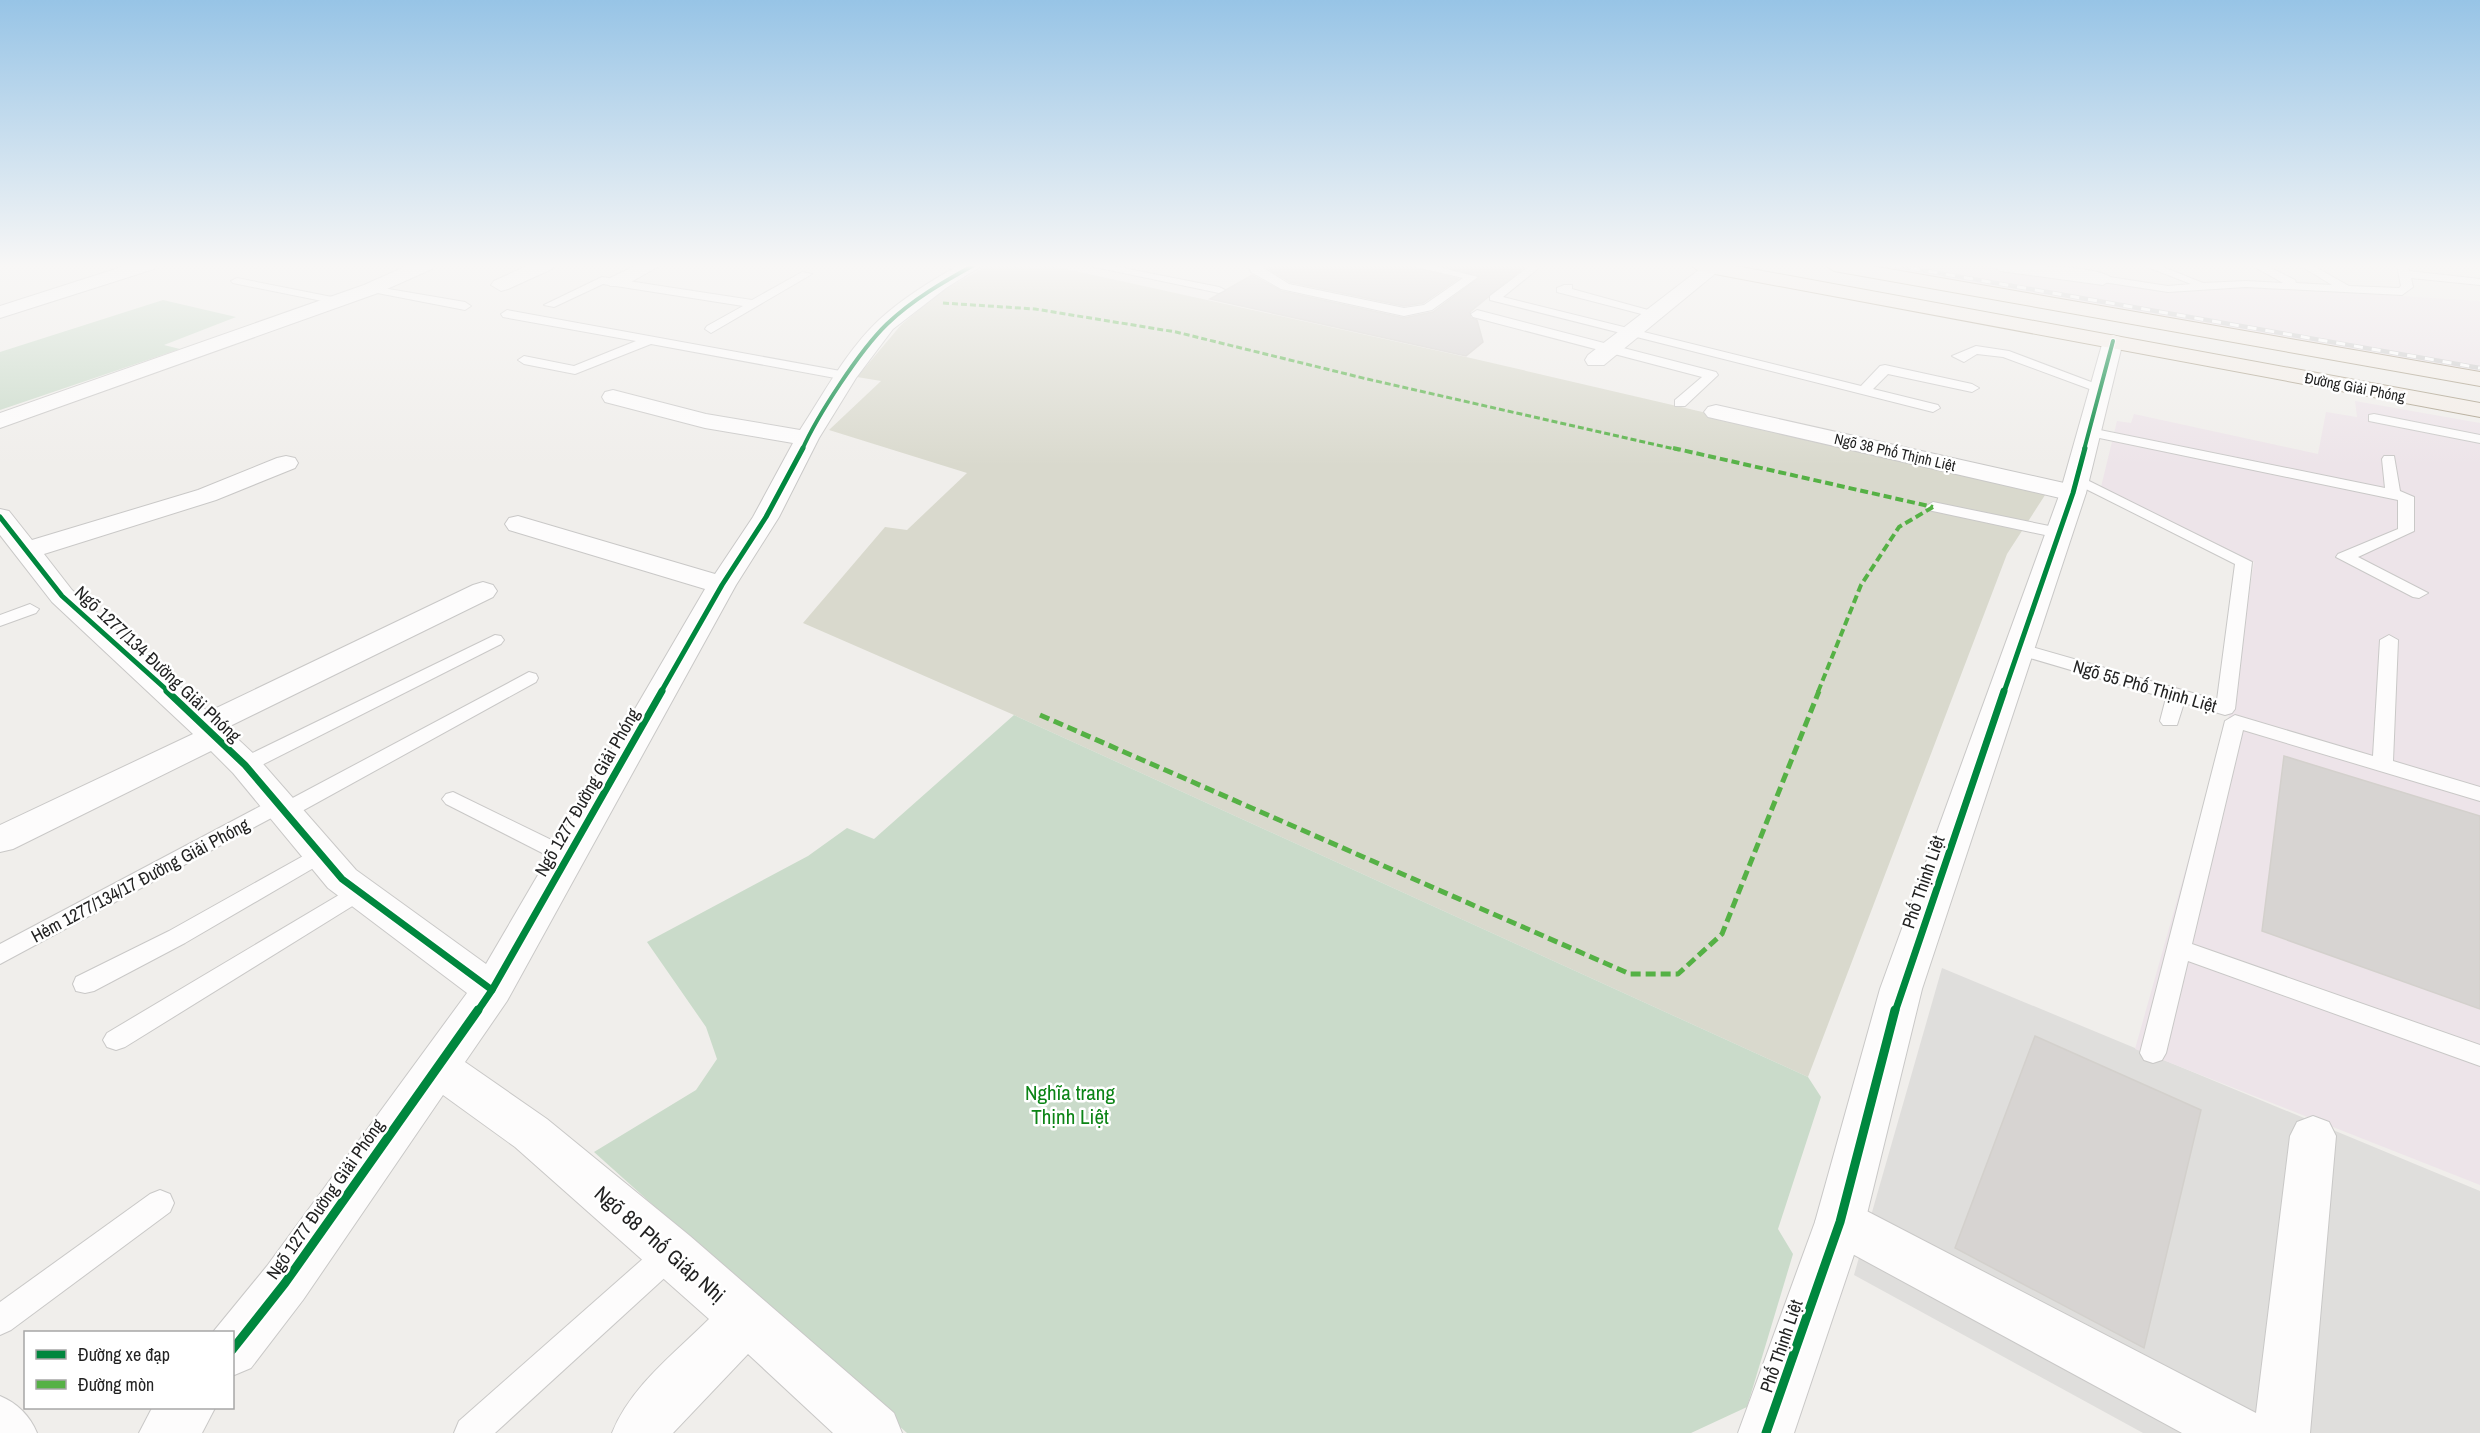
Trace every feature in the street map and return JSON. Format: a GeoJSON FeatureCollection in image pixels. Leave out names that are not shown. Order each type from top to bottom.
{"type":"FeatureCollection","features":[{"type":"Feature","properties":{"kind":"main road","name":"Đường Giải Phóng"},"geometry":{"type":"LineString","coordinates":[[2063,332],[2480,410]]}},
{"type":"Feature","properties":{"kind":"main road","name":"Đường Giải Phóng"},"geometry":{"type":"LineString","coordinates":[[2210,332],[2480,380]]}},
{"type":"Feature","properties":{"kind":"street"},"geometry":{"type":"LineString","coordinates":[[0,421],[250,332]]}},
{"type":"Feature","properties":{"kind":"street","name":"Ngõ 1277 Đường Giải Phóng"},"geometry":{"type":"LineString","coordinates":[[234,1347],[285,1283],[492,990],[566,856],[659,700],[722,585],[766,517],[807,438],[846,376],[881,332]]}},
{"type":"Feature","properties":{"kind":"street"},"geometry":{"type":"LineString","coordinates":[[1602,355],[1628,333]]}},
{"type":"Feature","properties":{"kind":"street","name":"Phố Thịnh Liệt"},"geometry":{"type":"LineString","coordinates":[[1766,1433],[1840,1222],[1901,989],[2075,486],[2113,341]]}},
{"type":"Feature","properties":{"kind":"street"},"geometry":{"type":"LineString","coordinates":[[613,397],[705,420],[807,438]]}},
{"type":"Feature","properties":{"kind":"street","name":"Ngõ 38 Phố Thįnh Liệt"},"geometry":{"type":"LineString","coordinates":[[1716,412],[2075,486]]}},
{"type":"Feature","properties":{"kind":"street"},"geometry":{"type":"LineString","coordinates":[[28,550],[207,495],[286,463]]}},
{"type":"Feature","properties":{"kind":"street","name":"Ngõ 1277/134 Đường Giải Phóng"},"geometry":{"type":"LineString","coordinates":[[0,517],[62,596],[245,765],[342,879],[492,990]]}},
{"type":"Feature","properties":{"kind":"street"},"geometry":{"type":"LineString","coordinates":[[518,524],[722,585]]}},
{"type":"Feature","properties":{"kind":"street"},"geometry":{"type":"LineString","coordinates":[[0,840],[483,591]]}},
{"type":"Feature","properties":{"kind":"street","name":"Ngõ 88 Phố Giáp Nhị"},"geometry":{"type":"LineString","coordinates":[[437,1066],[531,1133],[672,1252],[874,1433]]}},
{"type":"Feature","properties":{"kind":"street"},"geometry":{"type":"LineString","coordinates":[[2282,1433],[2313,1136]]}},
{"type":"Feature","properties":{"kind":"street"},"geometry":{"type":"LineString","coordinates":[[1840,1222],[2238,1433]]}},
{"type":"Feature","properties":{"kind":"street"},"geometry":{"type":"LineString","coordinates":[[640,1433],[657,1409],[746,1319]]}},
{"type":"Feature","properties":{"kind":"street"},"geometry":{"type":"LineString","coordinates":[[167,1433],[185,1409]]}},
{"type":"Feature","properties":{"kind":"lane"},"geometry":{"type":"LineString","coordinates":[[600,332],[846,376]]}},
{"type":"Feature","properties":{"kind":"lane"},"geometry":{"type":"LineString","coordinates":[[1530,332],[1602,355],[1670,365],[1711,375],[1680,403]]}},
{"type":"Feature","properties":{"kind":"lane"},"geometry":{"type":"LineString","coordinates":[[1624,332],[1934,408]]}},
{"type":"Feature","properties":{"kind":"lane"},"geometry":{"type":"LineString","coordinates":[[524,360],[575,370],[648,341]]}},
{"type":"Feature","properties":{"kind":"lane"},"geometry":{"type":"LineString","coordinates":[[1964,358],[1958,356],[1976,350],[2005,354],[2100,388]]}},
{"type":"Feature","properties":{"kind":"lane"},"geometry":{"type":"LineString","coordinates":[[1656,376],[1670,365]]}},
{"type":"Feature","properties":{"kind":"lane"},"geometry":{"type":"LineString","coordinates":[[1864,391],[1885,369],[1972,388]]}},
{"type":"Feature","properties":{"kind":"lane"},"geometry":{"type":"LineString","coordinates":[[2432,429],[2436,402]]}},
{"type":"Feature","properties":{"kind":"lane"},"geometry":{"type":"LineString","coordinates":[[2374,418],[2480,439]]}},
{"type":"Feature","properties":{"kind":"lane"},"geometry":{"type":"LineString","coordinates":[[2090,432],[2406,497],[2406,531],[2344,557],[2419,593]]}},
{"type":"Feature","properties":{"kind":"lane"},"geometry":{"type":"LineString","coordinates":[[2389,459],[2393,494]]}},
{"type":"Feature","properties":{"kind":"lane","name":"Ngõ 55 Phố Thịnh Liệt"},"geometry":{"type":"LineString","coordinates":[[2019,649],[2225,709],[2244,562],[2075,486]]}},
{"type":"Feature","properties":{"kind":"lane"},"geometry":{"type":"LineString","coordinates":[[1933,507],[2059,533]]}},
{"type":"Feature","properties":{"kind":"lane"},"geometry":{"type":"LineString","coordinates":[[0,621],[30,609]]}},
{"type":"Feature","properties":{"kind":"lane"},"geometry":{"type":"LineString","coordinates":[[245,765],[495,640]]}},
{"type":"Feature","properties":{"kind":"lane"},"geometry":{"type":"LineString","coordinates":[[2382,765],[2389,640]]}},
{"type":"Feature","properties":{"kind":"lane","name":"Hẻm 1277/134/17 Đường Giải Phóng"},"geometry":{"type":"LineString","coordinates":[[0,955],[529,678]]}},
{"type":"Feature","properties":{"kind":"lane"},"geometry":{"type":"LineString","coordinates":[[2170,721],[2176,695]]}},
{"type":"Feature","properties":{"kind":"lane"},"geometry":{"type":"LineString","coordinates":[[2153,1053],[2235,722],[2480,794]]}},
{"type":"Feature","properties":{"kind":"lane"},"geometry":{"type":"LineString","coordinates":[[453,799],[566,856]]}},
{"type":"Feature","properties":{"kind":"lane"},"geometry":{"type":"LineString","coordinates":[[84,984],[177,937],[321,854]]}},
{"type":"Feature","properties":{"kind":"lane"},"geometry":{"type":"LineString","coordinates":[[116,1040],[359,891]]}},
{"type":"Feature","properties":{"kind":"lane"},"geometry":{"type":"LineString","coordinates":[[2180,949],[2480,1056]]}},
{"type":"Feature","properties":{"kind":"lane"},"geometry":{"type":"LineString","coordinates":[[0,1320],[160,1203]]}},
{"type":"Feature","properties":{"kind":"lane"},"geometry":{"type":"LineString","coordinates":[[471,1433],[672,1252]]}},
{"type":"Feature","properties":{"kind":"lane"},"geometry":{"type":"LineString","coordinates":[[0,1412],[20,1433]]}},
{"type":"Feature","properties":{"kind":"shaded area"},"geometry":{"type":"Polygon","coordinates":[[[895,332],[1352,332],[2047,492],[2007,554],[1808,1077],[1014,715],[803,623],[885,527],[907,530],[967,473],[829,430],[881,381],[857,377],[895,332]]]}},
{"type":"Feature","properties":{"kind":"shaded area"},"geometry":{"type":"Polygon","coordinates":[[[2247,332],[2480,332],[2480,373],[2247,332]]]}},
{"type":"Feature","properties":{"kind":"shaded area"},"geometry":{"type":"Polygon","coordinates":[[[2355,401],[2480,423],[2480,1185],[2135,1049],[2230,712],[2254,562],[2101,487],[2117,421],[2131,423],[2134,414],[2318,454],[2326,412],[2357,417],[2355,401]]]}},
{"type":"Feature","properties":{"kind":"shaded area"},"geometry":{"type":"Polygon","coordinates":[[[1942,968],[2480,1191],[2480,1433],[2143,1433],[1854,1275],[1942,968]]]}},
{"type":"Feature","properties":{"kind":"green space"},"geometry":{"type":"Polygon","coordinates":[[[63,332],[198,332],[164,345],[180,349],[0,410],[0,352],[63,332]]]}},
{"type":"Feature","properties":{"kind":"green space","name":"Nghĩa trang Thịnh Liệt"},"geometry":{"type":"Polygon","coordinates":[[[1014,715],[1808,1077],[1821,1097],[1778,1229],[1793,1254],[1747,1407],[1691,1433],[907,1433],[594,1152],[696,1090],[717,1059],[706,1027],[647,942],[808,856],[847,828],[874,839],[1014,715]]]}},
{"type":"Feature","properties":{"kind":"building"},"geometry":{"type":"Polygon","coordinates":[[[1358,332],[1480,332],[1483,342],[1466,356],[1358,332]]]}},
{"type":"Feature","properties":{"kind":"building"},"geometry":{"type":"Polygon","coordinates":[[[2284,756],[2480,816],[2480,1009],[2262,931],[2284,756]]]}},
{"type":"Feature","properties":{"kind":"building"},"geometry":{"type":"Polygon","coordinates":[[[2035,1036],[2201,1110],[2144,1348],[1955,1248],[2035,1036]]]}},
{"type":"Feature","properties":{"kind":"railway"},"geometry":{"type":"LineString","coordinates":[[2274,332],[2480,368]]}},
{"type":"Feature","properties":{"kind":"marked path"},"geometry":{"type":"LineString","coordinates":[[1175,332],[1367,379],[1933,507]]}},
{"type":"Feature","properties":{"kind":"marked path"},"geometry":{"type":"LineString","coordinates":[[1040,715],[1630,974],[1678,974],[1722,934],[1861,585],[1899,527],[1933,507]]}},
{"type":"Feature","properties":{"kind":"cycle path"},"geometry":{"type":"LineString","coordinates":[[234,1347],[285,1283],[492,990],[722,585],[766,517],[807,438],[846,376],[881,332]]}},
{"type":"Feature","properties":{"kind":"cycle path"},"geometry":{"type":"LineString","coordinates":[[1766,1433],[1840,1222],[1901,989],[2073,493],[2113,341]]}},
{"type":"Feature","properties":{"kind":"cycle path"},"geometry":{"type":"LineString","coordinates":[[0,517],[62,596],[138,663],[245,765],[342,879],[492,990]]}}]}
